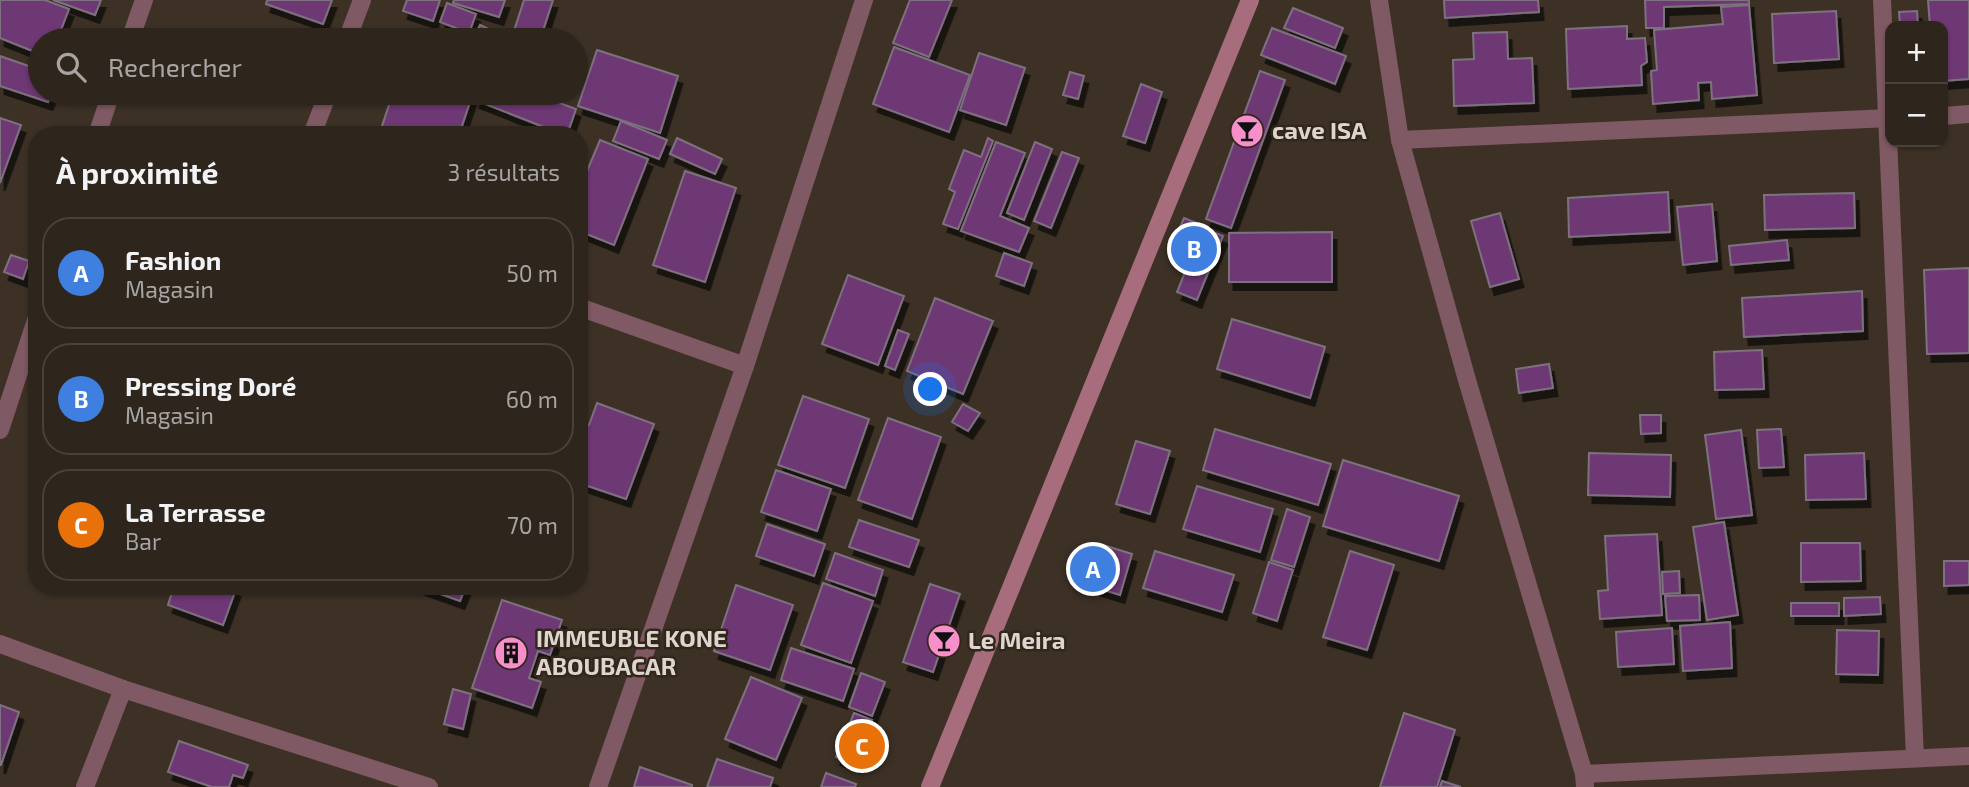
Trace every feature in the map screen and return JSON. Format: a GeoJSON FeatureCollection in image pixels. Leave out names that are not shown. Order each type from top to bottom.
{"type":"FeatureCollection","features":[{"type":"Feature","properties":{"kind":"main road"},"geometry":{"type":"LineString","coordinates":[[930,787],[1250,0]]}},
{"type":"Feature","properties":{"kind":"street"},"geometry":{"type":"LineString","coordinates":[[134,28],[144,0]]}},
{"type":"Feature","properties":{"kind":"street"},"geometry":{"type":"LineString","coordinates":[[352,28],[362,0]]}},
{"type":"Feature","properties":{"kind":"street"},"geometry":{"type":"LineString","coordinates":[[598,787],[745,366],[864,0]]}},
{"type":"Feature","properties":{"kind":"street"},"geometry":{"type":"LineString","coordinates":[[1379,0],[1400,139],[1584,780],[1969,756]]}},
{"type":"Feature","properties":{"kind":"street"},"geometry":{"type":"LineString","coordinates":[[1882,0],[1886,84]]}},
{"type":"Feature","properties":{"kind":"street"},"geometry":{"type":"LineString","coordinates":[[100,126],[107,105]]}},
{"type":"Feature","properties":{"kind":"street"},"geometry":{"type":"LineString","coordinates":[[315,126],[323,105]]}},
{"type":"Feature","properties":{"kind":"street"},"geometry":{"type":"LineString","coordinates":[[1948,116],[1969,114]]}},
{"type":"Feature","properties":{"kind":"street"},"geometry":{"type":"LineString","coordinates":[[1400,139],[1885,118]]}},
{"type":"Feature","properties":{"kind":"street"},"geometry":{"type":"LineString","coordinates":[[1889,147],[1915,758]]}},
{"type":"Feature","properties":{"kind":"street"},"geometry":{"type":"LineString","coordinates":[[588,310],[745,366]]}},
{"type":"Feature","properties":{"kind":"street"},"geometry":{"type":"LineString","coordinates":[[0,430],[28,344]]}},
{"type":"Feature","properties":{"kind":"street"},"geometry":{"type":"LineString","coordinates":[[0,644],[123,689],[429,787]]}},
{"type":"Feature","properties":{"kind":"street"},"geometry":{"type":"LineString","coordinates":[[85,787],[123,689]]}},
{"type":"Feature","properties":{"kind":"building"},"geometry":{"type":"Polygon","coordinates":[[[0,0],[45,0],[69,9],[62,28],[28,28],[28,49],[0,38],[0,0]]]}},
{"type":"Feature","properties":{"kind":"building"},"geometry":{"type":"Polygon","coordinates":[[[53,0],[101,0],[95,15],[53,0]]]}},
{"type":"Feature","properties":{"kind":"building"},"geometry":{"type":"Polygon","coordinates":[[[267,0],[332,0],[323,24],[266,4],[267,0]]]}},
{"type":"Feature","properties":{"kind":"building"},"geometry":{"type":"Polygon","coordinates":[[[407,0],[440,0],[433,21],[403,11],[407,0]]]}},
{"type":"Feature","properties":{"kind":"building"},"geometry":{"type":"Polygon","coordinates":[[[454,0],[505,0],[499,17],[453,3],[454,0]]]}},
{"type":"Feature","properties":{"kind":"building"},"geometry":{"type":"Polygon","coordinates":[[[524,0],[553,0],[544,28],[515,28],[524,0]]]}},
{"type":"Feature","properties":{"kind":"building"},"geometry":{"type":"Polygon","coordinates":[[[910,0],[952,0],[929,57],[893,43],[910,0]]]}},
{"type":"Feature","properties":{"kind":"building"},"geometry":{"type":"Polygon","coordinates":[[[1444,0],[1538,0],[1539,12],[1445,18],[1444,0]]]}},
{"type":"Feature","properties":{"kind":"building"},"geometry":{"type":"Polygon","coordinates":[[[1645,0],[1749,0],[1749,4],[1664,7],[1664,28],[1646,28],[1645,0]]]}},
{"type":"Feature","properties":{"kind":"building"},"geometry":{"type":"Polygon","coordinates":[[[1928,0],[1969,0],[1969,79],[1948,81],[1948,21],[1930,21],[1928,0]]]}},
{"type":"Feature","properties":{"kind":"building"},"geometry":{"type":"Polygon","coordinates":[[[447,3],[476,14],[471,28],[456,28],[440,22],[447,3]]]}},
{"type":"Feature","properties":{"kind":"building"},"geometry":{"type":"Polygon","coordinates":[[[1749,5],[1757,95],[1712,99],[1711,82],[1698,83],[1699,100],[1653,104],[1651,71],[1657,70],[1654,30],[1723,24],[1721,7],[1749,5]]]}},
{"type":"Feature","properties":{"kind":"building"},"geometry":{"type":"Polygon","coordinates":[[[1293,8],[1343,28],[1335,48],[1284,28],[1293,8]]]}},
{"type":"Feature","properties":{"kind":"building"},"geometry":{"type":"Polygon","coordinates":[[[1836,11],[1839,59],[1774,63],[1772,14],[1836,11]]]}},
{"type":"Feature","properties":{"kind":"building"},"geometry":{"type":"Polygon","coordinates":[[[1917,11],[1918,21],[1900,21],[1899,12],[1917,11]]]}},
{"type":"Feature","properties":{"kind":"building"},"geometry":{"type":"Polygon","coordinates":[[[1627,26],[1627,39],[1645,38],[1647,62],[1641,66],[1642,85],[1568,89],[1566,29],[1627,26]]]}},
{"type":"Feature","properties":{"kind":"building"},"geometry":{"type":"Polygon","coordinates":[[[1272,28],[1346,56],[1335,84],[1261,55],[1272,28]]]}},
{"type":"Feature","properties":{"kind":"building"},"geometry":{"type":"Polygon","coordinates":[[[1507,32],[1508,59],[1532,58],[1534,103],[1454,106],[1453,60],[1474,59],[1473,33],[1507,32]]]}},
{"type":"Feature","properties":{"kind":"building"},"geometry":{"type":"Polygon","coordinates":[[[894,47],[970,75],[949,132],[873,104],[894,47]]]}},
{"type":"Feature","properties":{"kind":"building"},"geometry":{"type":"Polygon","coordinates":[[[597,50],[678,76],[660,133],[578,106],[588,105],[588,77],[597,50]]]}},
{"type":"Feature","properties":{"kind":"building"},"geometry":{"type":"Polygon","coordinates":[[[979,53],[1025,68],[1006,125],[960,110],[979,53]]]}},
{"type":"Feature","properties":{"kind":"building"},"geometry":{"type":"Polygon","coordinates":[[[0,56],[28,66],[28,95],[0,86],[0,56]]]}},
{"type":"Feature","properties":{"kind":"building"},"geometry":{"type":"Polygon","coordinates":[[[1260,71],[1285,80],[1231,228],[1206,219],[1260,71]]]}},
{"type":"Feature","properties":{"kind":"building"},"geometry":{"type":"Polygon","coordinates":[[[1070,72],[1084,76],[1078,99],[1063,95],[1070,72]]]}},
{"type":"Feature","properties":{"kind":"building"},"geometry":{"type":"Polygon","coordinates":[[[1141,84],[1162,92],[1145,143],[1123,136],[1141,84]]]}},
{"type":"Feature","properties":{"kind":"building"},"geometry":{"type":"Polygon","coordinates":[[[389,105],[469,105],[462,126],[382,126],[389,105]]]}},
{"type":"Feature","properties":{"kind":"building"},"geometry":{"type":"Polygon","coordinates":[[[488,105],[565,105],[576,109],[570,126],[541,126],[488,105]]]}},
{"type":"Feature","properties":{"kind":"building"},"geometry":{"type":"Polygon","coordinates":[[[0,118],[21,125],[0,183],[0,118]]]}},
{"type":"Feature","properties":{"kind":"building"},"geometry":{"type":"Polygon","coordinates":[[[621,121],[667,140],[659,159],[613,141],[621,121]]]}},
{"type":"Feature","properties":{"kind":"building"},"geometry":{"type":"Polygon","coordinates":[[[677,138],[722,159],[715,174],[670,154],[677,138]]]}},
{"type":"Feature","properties":{"kind":"building"},"geometry":{"type":"Polygon","coordinates":[[[988,138],[993,141],[958,229],[943,224],[955,192],[949,189],[964,150],[981,157],[988,138]]]}},
{"type":"Feature","properties":{"kind":"building"},"geometry":{"type":"Polygon","coordinates":[[[600,140],[648,159],[614,245],[588,235],[588,169],[600,140]]]}},
{"type":"Feature","properties":{"kind":"building"},"geometry":{"type":"Polygon","coordinates":[[[996,142],[1025,153],[1000,216],[1029,228],[1019,252],[961,231],[996,142]]]}},
{"type":"Feature","properties":{"kind":"building"},"geometry":{"type":"Polygon","coordinates":[[[1035,142],[1052,149],[1024,220],[1007,213],[1035,142]]]}},
{"type":"Feature","properties":{"kind":"building"},"geometry":{"type":"Polygon","coordinates":[[[1062,152],[1079,158],[1051,228],[1034,221],[1062,152]]]}},
{"type":"Feature","properties":{"kind":"building"},"geometry":{"type":"Polygon","coordinates":[[[685,171],[736,188],[705,282],[653,265],[685,171]]]}},
{"type":"Feature","properties":{"kind":"building"},"geometry":{"type":"Polygon","coordinates":[[[1668,192],[1670,232],[1569,237],[1568,198],[1668,192]]]}},
{"type":"Feature","properties":{"kind":"building"},"geometry":{"type":"Polygon","coordinates":[[[1854,193],[1855,228],[1765,230],[1764,195],[1854,193]]]}},
{"type":"Feature","properties":{"kind":"building"},"geometry":{"type":"Polygon","coordinates":[[[1712,204],[1717,261],[1683,265],[1677,207],[1712,204]]]}},
{"type":"Feature","properties":{"kind":"building"},"geometry":{"type":"Polygon","coordinates":[[[1500,213],[1519,279],[1490,287],[1471,221],[1500,213]]]}},
{"type":"Feature","properties":{"kind":"building"},"geometry":{"type":"Polygon","coordinates":[[[1184,218],[1202,225],[1190,254],[1172,246],[1184,218]]]}},
{"type":"Feature","properties":{"kind":"building"},"geometry":{"type":"Polygon","coordinates":[[[1203,228],[1223,236],[1197,300],[1177,292],[1203,228]]]}},
{"type":"Feature","properties":{"kind":"building"},"geometry":{"type":"Polygon","coordinates":[[[1332,232],[1332,282],[1229,282],[1229,233],[1332,232]]]}},
{"type":"Feature","properties":{"kind":"building"},"geometry":{"type":"Polygon","coordinates":[[[1787,240],[1789,260],[1731,265],[1729,246],[1787,240]]]}},
{"type":"Feature","properties":{"kind":"building"},"geometry":{"type":"Polygon","coordinates":[[[1004,253],[1032,263],[1024,286],[996,276],[1004,253]]]}},
{"type":"Feature","properties":{"kind":"building"},"geometry":{"type":"Polygon","coordinates":[[[11,255],[28,261],[23,279],[4,272],[11,255]]]}},
{"type":"Feature","properties":{"kind":"building"},"geometry":{"type":"Polygon","coordinates":[[[1969,268],[1969,353],[1927,354],[1924,270],[1969,268]]]}},
{"type":"Feature","properties":{"kind":"building"},"geometry":{"type":"Polygon","coordinates":[[[848,275],[904,296],[878,365],[822,344],[848,275]]]}},
{"type":"Feature","properties":{"kind":"building"},"geometry":{"type":"Polygon","coordinates":[[[1862,291],[1863,331],[1744,337],[1742,298],[1862,291]]]}},
{"type":"Feature","properties":{"kind":"building"},"geometry":{"type":"Polygon","coordinates":[[[935,298],[993,321],[963,394],[907,371],[935,298]]]}},
{"type":"Feature","properties":{"kind":"building"},"geometry":{"type":"Polygon","coordinates":[[[1232,319],[1325,347],[1310,398],[1217,369],[1232,319]]]}},
{"type":"Feature","properties":{"kind":"building"},"geometry":{"type":"Polygon","coordinates":[[[898,330],[909,334],[895,370],[885,366],[898,330]]]}},
{"type":"Feature","properties":{"kind":"building"},"geometry":{"type":"Polygon","coordinates":[[[1762,350],[1764,389],[1715,390],[1714,352],[1762,350]]]}},
{"type":"Feature","properties":{"kind":"building"},"geometry":{"type":"Polygon","coordinates":[[[1549,364],[1553,388],[1519,393],[1516,369],[1549,364]]]}},
{"type":"Feature","properties":{"kind":"building"},"geometry":{"type":"Polygon","coordinates":[[[803,396],[869,419],[845,488],[778,465],[803,396]]]}},
{"type":"Feature","properties":{"kind":"building"},"geometry":{"type":"Polygon","coordinates":[[[597,403],[654,424],[626,499],[588,486],[589,425],[597,403]]]}},
{"type":"Feature","properties":{"kind":"building"},"geometry":{"type":"Polygon","coordinates":[[[963,404],[980,413],[968,431],[952,422],[963,404]]]}},
{"type":"Feature","properties":{"kind":"building"},"geometry":{"type":"Polygon","coordinates":[[[1640,415],[1661,415],[1661,433],[1641,434],[1640,415]]]}},
{"type":"Feature","properties":{"kind":"building"},"geometry":{"type":"Polygon","coordinates":[[[888,418],[941,437],[912,519],[858,500],[888,418]]]}},
{"type":"Feature","properties":{"kind":"building"},"geometry":{"type":"Polygon","coordinates":[[[1215,429],[1331,464],[1318,505],[1203,470],[1215,429]]]}},
{"type":"Feature","properties":{"kind":"building"},"geometry":{"type":"Polygon","coordinates":[[[1781,429],[1784,467],[1759,468],[1757,430],[1781,429]]]}},
{"type":"Feature","properties":{"kind":"building"},"geometry":{"type":"Polygon","coordinates":[[[1741,430],[1752,515],[1716,519],[1705,435],[1741,430]]]}},
{"type":"Feature","properties":{"kind":"building"},"geometry":{"type":"Polygon","coordinates":[[[1136,441],[1170,451],[1150,514],[1116,504],[1136,441]]]}},
{"type":"Feature","properties":{"kind":"building"},"geometry":{"type":"Polygon","coordinates":[[[1589,453],[1671,455],[1670,497],[1588,495],[1589,453]]]}},
{"type":"Feature","properties":{"kind":"building"},"geometry":{"type":"Polygon","coordinates":[[[1864,453],[1866,499],[1806,500],[1805,455],[1864,453]]]}},
{"type":"Feature","properties":{"kind":"building"},"geometry":{"type":"Polygon","coordinates":[[[1343,460],[1459,496],[1439,561],[1323,526],[1343,460]]]}},
{"type":"Feature","properties":{"kind":"building"},"geometry":{"type":"Polygon","coordinates":[[[776,470],[831,489],[817,531],[761,512],[776,470]]]}},
{"type":"Feature","properties":{"kind":"building"},"geometry":{"type":"Polygon","coordinates":[[[1197,486],[1273,509],[1260,552],[1183,529],[1197,486]]]}},
{"type":"Feature","properties":{"kind":"building"},"geometry":{"type":"Polygon","coordinates":[[[1287,509],[1310,517],[1294,567],[1271,560],[1287,509]]]}},
{"type":"Feature","properties":{"kind":"building"},"geometry":{"type":"Polygon","coordinates":[[[859,520],[919,540],[909,567],[849,547],[859,520]]]}},
{"type":"Feature","properties":{"kind":"building"},"geometry":{"type":"Polygon","coordinates":[[[1724,522],[1738,615],[1707,620],[1693,527],[1724,522]]]}},
{"type":"Feature","properties":{"kind":"building"},"geometry":{"type":"Polygon","coordinates":[[[767,524],[825,544],[814,576],[756,556],[767,524]]]}},
{"type":"Feature","properties":{"kind":"building"},"geometry":{"type":"Polygon","coordinates":[[[1657,534],[1662,615],[1600,619],[1598,591],[1608,590],[1605,536],[1657,534]]]}},
{"type":"Feature","properties":{"kind":"building"},"geometry":{"type":"Polygon","coordinates":[[[1801,543],[1860,543],[1861,581],[1801,582],[1801,543]]]}},
{"type":"Feature","properties":{"kind":"building"},"geometry":{"type":"Polygon","coordinates":[[[1100,544],[1132,554],[1120,595],[1088,585],[1100,544]]]}},
{"type":"Feature","properties":{"kind":"building"},"geometry":{"type":"Polygon","coordinates":[[[1155,551],[1234,575],[1222,612],[1143,588],[1155,551]]]}},
{"type":"Feature","properties":{"kind":"building"},"geometry":{"type":"Polygon","coordinates":[[[1350,551],[1394,565],[1367,650],[1323,637],[1350,551]]]}},
{"type":"Feature","properties":{"kind":"building"},"geometry":{"type":"Polygon","coordinates":[[[835,553],[883,570],[875,596],[826,579],[835,553]]]}},
{"type":"Feature","properties":{"kind":"building"},"geometry":{"type":"Polygon","coordinates":[[[1944,561],[1969,561],[1969,585],[1944,586],[1944,561]]]}},
{"type":"Feature","properties":{"kind":"building"},"geometry":{"type":"Polygon","coordinates":[[[1269,562],[1293,570],[1277,621],[1253,613],[1269,562]]]}},
{"type":"Feature","properties":{"kind":"building"},"geometry":{"type":"Polygon","coordinates":[[[1679,571],[1680,593],[1663,594],[1662,572],[1679,571]]]}},
{"type":"Feature","properties":{"kind":"building"},"geometry":{"type":"Polygon","coordinates":[[[823,583],[873,601],[851,663],[801,645],[823,583]]]}},
{"type":"Feature","properties":{"kind":"building"},"geometry":{"type":"Polygon","coordinates":[[[930,584],[960,594],[933,672],[903,662],[930,584]]]}},
{"type":"Feature","properties":{"kind":"building"},"geometry":{"type":"Polygon","coordinates":[[[736,585],[793,605],[770,670],[714,651],[736,585]]]}},
{"type":"Feature","properties":{"kind":"building"},"geometry":{"type":"Polygon","coordinates":[[[171,595],[234,595],[223,625],[168,605],[171,595]]]}},
{"type":"Feature","properties":{"kind":"building"},"geometry":{"type":"Polygon","coordinates":[[[443,595],[462,595],[460,601],[443,595]]]}},
{"type":"Feature","properties":{"kind":"building"},"geometry":{"type":"Polygon","coordinates":[[[1699,595],[1700,620],[1667,621],[1665,596],[1699,595]]]}},
{"type":"Feature","properties":{"kind":"building"},"geometry":{"type":"Polygon","coordinates":[[[1880,597],[1881,614],[1844,616],[1844,598],[1880,597]]]}},
{"type":"Feature","properties":{"kind":"building","name":"IMMEUBLE KONE ABOUBACAR"},"geometry":{"type":"Polygon","coordinates":[[[502,600],[562,620],[550,655],[538,651],[529,678],[541,682],[532,708],[472,688],[502,600]]]}},
{"type":"Feature","properties":{"kind":"building"},"geometry":{"type":"Polygon","coordinates":[[[1791,603],[1839,603],[1839,616],[1791,616],[1791,603]]]}},
{"type":"Feature","properties":{"kind":"building"},"geometry":{"type":"Polygon","coordinates":[[[1730,622],[1732,668],[1683,671],[1680,626],[1730,622]]]}},
{"type":"Feature","properties":{"kind":"building"},"geometry":{"type":"Polygon","coordinates":[[[1672,628],[1674,664],[1618,667],[1616,632],[1672,628]]]}},
{"type":"Feature","properties":{"kind":"building"},"geometry":{"type":"Polygon","coordinates":[[[1837,630],[1879,631],[1878,675],[1836,674],[1837,630]]]}},
{"type":"Feature","properties":{"kind":"building"},"geometry":{"type":"Polygon","coordinates":[[[791,648],[854,669],[843,701],[781,680],[791,648]]]}},
{"type":"Feature","properties":{"kind":"building"},"geometry":{"type":"Polygon","coordinates":[[[861,673],[885,682],[872,716],[849,707],[861,673]]]}},
{"type":"Feature","properties":{"kind":"building"},"geometry":{"type":"Polygon","coordinates":[[[751,677],[802,698],[776,760],[725,739],[751,677]]]}},
{"type":"Feature","properties":{"kind":"building"},"geometry":{"type":"Polygon","coordinates":[[[453,689],[471,694],[463,729],[444,724],[453,689]]]}},
{"type":"Feature","properties":{"kind":"building"},"geometry":{"type":"Polygon","coordinates":[[[0,705],[19,712],[1,765],[0,765],[0,705]]]}},
{"type":"Feature","properties":{"kind":"building"},"geometry":{"type":"Polygon","coordinates":[[[854,713],[872,720],[855,765],[836,757],[854,713]]]}},
{"type":"Feature","properties":{"kind":"building"},"geometry":{"type":"Polygon","coordinates":[[[1404,713],[1455,730],[1437,787],[1380,787],[1404,713]]]}},
{"type":"Feature","properties":{"kind":"building"},"geometry":{"type":"Polygon","coordinates":[[[179,741],[248,765],[243,778],[233,775],[229,787],[212,787],[168,772],[179,741]]]}},
{"type":"Feature","properties":{"kind":"building"},"geometry":{"type":"Polygon","coordinates":[[[717,759],[773,778],[770,787],[707,787],[717,759]]]}},
{"type":"Feature","properties":{"kind":"building"},"geometry":{"type":"Polygon","coordinates":[[[640,767],[692,785],[692,787],[634,787],[640,767]]]}},
{"type":"Feature","properties":{"kind":"building"},"geometry":{"type":"Polygon","coordinates":[[[826,773],[856,784],[855,787],[821,787],[826,773]]]}},
{"type":"Feature","properties":{"kind":"building"},"geometry":{"type":"Polygon","coordinates":[[[1442,781],[1461,787],[1440,787],[1442,781]]]}},
{"type":"Feature","properties":{"kind":"place","name":"cave ISA"},"geometry":{"type":"Point","coordinates":[1247,131]}},
{"type":"Feature","properties":{"kind":"place","name":"Pressing Doré"},"geometry":{"type":"Point","coordinates":[1194,249]}},
{"type":"Feature","properties":{"kind":"place","name":"Fashion"},"geometry":{"type":"Point","coordinates":[1093,569]}},
{"type":"Feature","properties":{"kind":"place","name":"Le Meira"},"geometry":{"type":"Point","coordinates":[944,641]}},
{"type":"Feature","properties":{"kind":"place","name":"IMMEUBLE KONE ABOUBACAR"},"geometry":{"type":"Point","coordinates":[511,653]}},
{"type":"Feature","properties":{"kind":"place","name":"La Terrasse"},"geometry":{"type":"Point","coordinates":[862,746]}}]}
